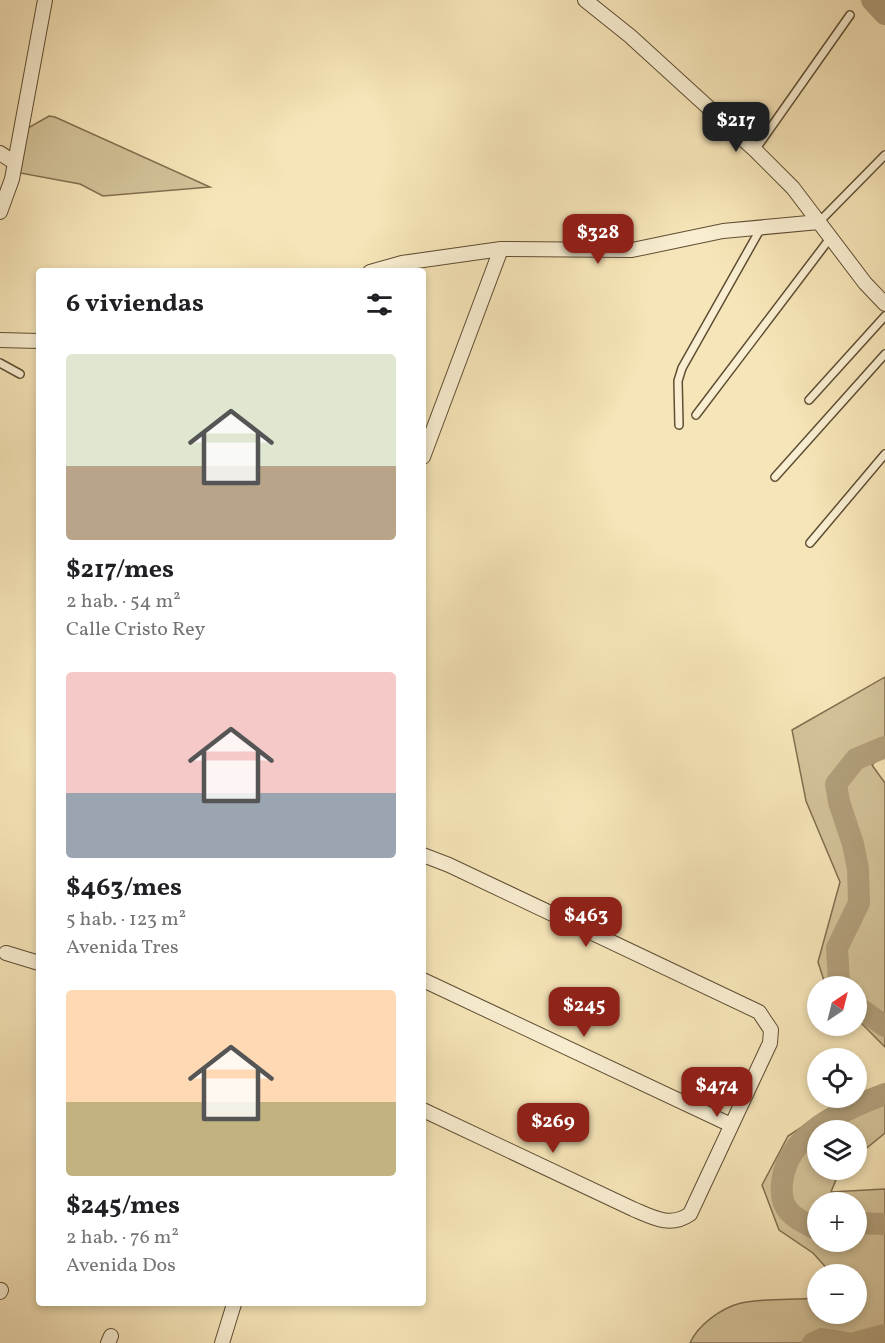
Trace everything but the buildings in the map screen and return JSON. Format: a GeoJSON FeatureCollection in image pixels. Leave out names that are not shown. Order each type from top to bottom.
{"type":"FeatureCollection","features":[{"type":"Feature","properties":{"kind":"street"},"geometry":{"type":"LineString","coordinates":[[0,212],[15,163],[45,0]]}},
{"type":"Feature","properties":{"kind":"street"},"geometry":{"type":"LineString","coordinates":[[585,0],[630,36],[755,150],[793,188],[865,283],[885,304]]}},
{"type":"Feature","properties":{"kind":"street"},"geometry":{"type":"LineString","coordinates":[[0,153],[15,163]]}},
{"type":"Feature","properties":{"kind":"street"},"geometry":{"type":"LineString","coordinates":[[384,268],[402,263],[501,249],[632,250],[723,231],[819,222]]}},
{"type":"Feature","properties":{"kind":"street"},"geometry":{"type":"LineString","coordinates":[[426,450],[501,249]]}},
{"type":"Feature","properties":{"kind":"street"},"geometry":{"type":"LineString","coordinates":[[0,340],[36,341]]}},
{"type":"Feature","properties":{"kind":"street"},"geometry":{"type":"LineString","coordinates":[[426,856],[759,1012],[771,1030],[770,1043],[690,1214],[682,1219],[668,1222],[644,1214],[426,1111]]}},
{"type":"Feature","properties":{"kind":"street"},"geometry":{"type":"LineString","coordinates":[[6,953],[36,962]]}},
{"type":"Feature","properties":{"kind":"street"},"geometry":{"type":"LineString","coordinates":[[426,981],[731,1125]]}},
{"type":"Feature","properties":{"kind":"street"},"geometry":{"type":"LineString","coordinates":[[222,1343],[233,1306]]}},
{"type":"Feature","properties":{"kind":"lane"},"geometry":{"type":"LineString","coordinates":[[755,150],[850,15]]}},
{"type":"Feature","properties":{"kind":"lane"},"geometry":{"type":"LineString","coordinates":[[819,222],[885,155]]}},
{"type":"Feature","properties":{"kind":"lane"},"geometry":{"type":"LineString","coordinates":[[679,425],[678,381],[682,368],[761,228]]}},
{"type":"Feature","properties":{"kind":"lane"},"geometry":{"type":"LineString","coordinates":[[696,415],[831,237]]}},
{"type":"Feature","properties":{"kind":"lane"},"geometry":{"type":"LineString","coordinates":[[809,400],[885,316]]}},
{"type":"Feature","properties":{"kind":"lane"},"geometry":{"type":"LineString","coordinates":[[775,477],[885,354]]}},
{"type":"Feature","properties":{"kind":"lane"},"geometry":{"type":"LineString","coordinates":[[0,363],[20,374]]}},
{"type":"Feature","properties":{"kind":"lane"},"geometry":{"type":"LineString","coordinates":[[810,543],[885,454]]}},
{"type":"Feature","properties":{"kind":"shaded area"},"geometry":{"type":"Polygon","coordinates":[[[49,116],[210,187],[103,196],[80,184],[20,173],[28,128],[49,116]]]}},
{"type":"Feature","properties":{"kind":"shaded area"},"geometry":{"type":"Polygon","coordinates":[[[885,677],[885,753],[872,765],[885,783],[885,1047],[867,1029],[867,976],[822,976],[818,962],[840,882],[806,801],[792,730],[885,677]]]}},
{"type":"Feature","properties":{"kind":"shaded area"},"geometry":{"type":"Polygon","coordinates":[[[885,1084],[885,1133],[867,1148],[867,1120],[812,1120],[831,1108],[867,1108],[867,1090],[885,1084]]]}},
{"type":"Feature","properties":{"kind":"shaded area"},"geometry":{"type":"Polygon","coordinates":[[[807,1124],[807,1180],[836,1180],[831,1192],[807,1192],[807,1249],[779,1230],[762,1185],[788,1136],[807,1124]]]}},
{"type":"Feature","properties":{"kind":"shaded area"},"geometry":{"type":"Polygon","coordinates":[[[885,1189],[885,1343],[690,1343],[711,1318],[733,1305],[749,1301],[807,1298],[807,1324],[867,1324],[867,1264],[823,1264],[813,1253],[867,1252],[867,1192],[831,1192],[885,1189]]]}},
{"type":"Feature","properties":{"kind":"waterway"},"geometry":{"type":"LineString","coordinates":[[872,0],[885,14]]}},
{"type":"Feature","properties":{"kind":"waterway"},"geometry":{"type":"LineString","coordinates":[[839,976],[837,948],[859,903],[858,869],[836,784],[856,759],[885,747]]}},
{"type":"Feature","properties":{"kind":"waterway"},"geometry":{"type":"LineString","coordinates":[[867,1014],[885,1026]]}},
{"type":"Feature","properties":{"kind":"waterway"},"geometry":{"type":"LineString","coordinates":[[807,1224],[790,1213],[783,1201],[782,1183],[786,1165],[794,1150],[806,1137],[835,1116],[885,1094]]}},
{"type":"Feature","properties":{"kind":"waterway"},"geometry":{"type":"LineString","coordinates":[[867,1223],[885,1224]]}},
{"type":"Feature","properties":{"kind":"waterway"},"geometry":{"type":"LineString","coordinates":[[855,1343],[885,1335]]}},
{"type":"Feature","properties":{"kind":"waterway"},"geometry":{"type":"LineString","coordinates":[[813,1343],[822,1339],[847,1343]]}}]}
